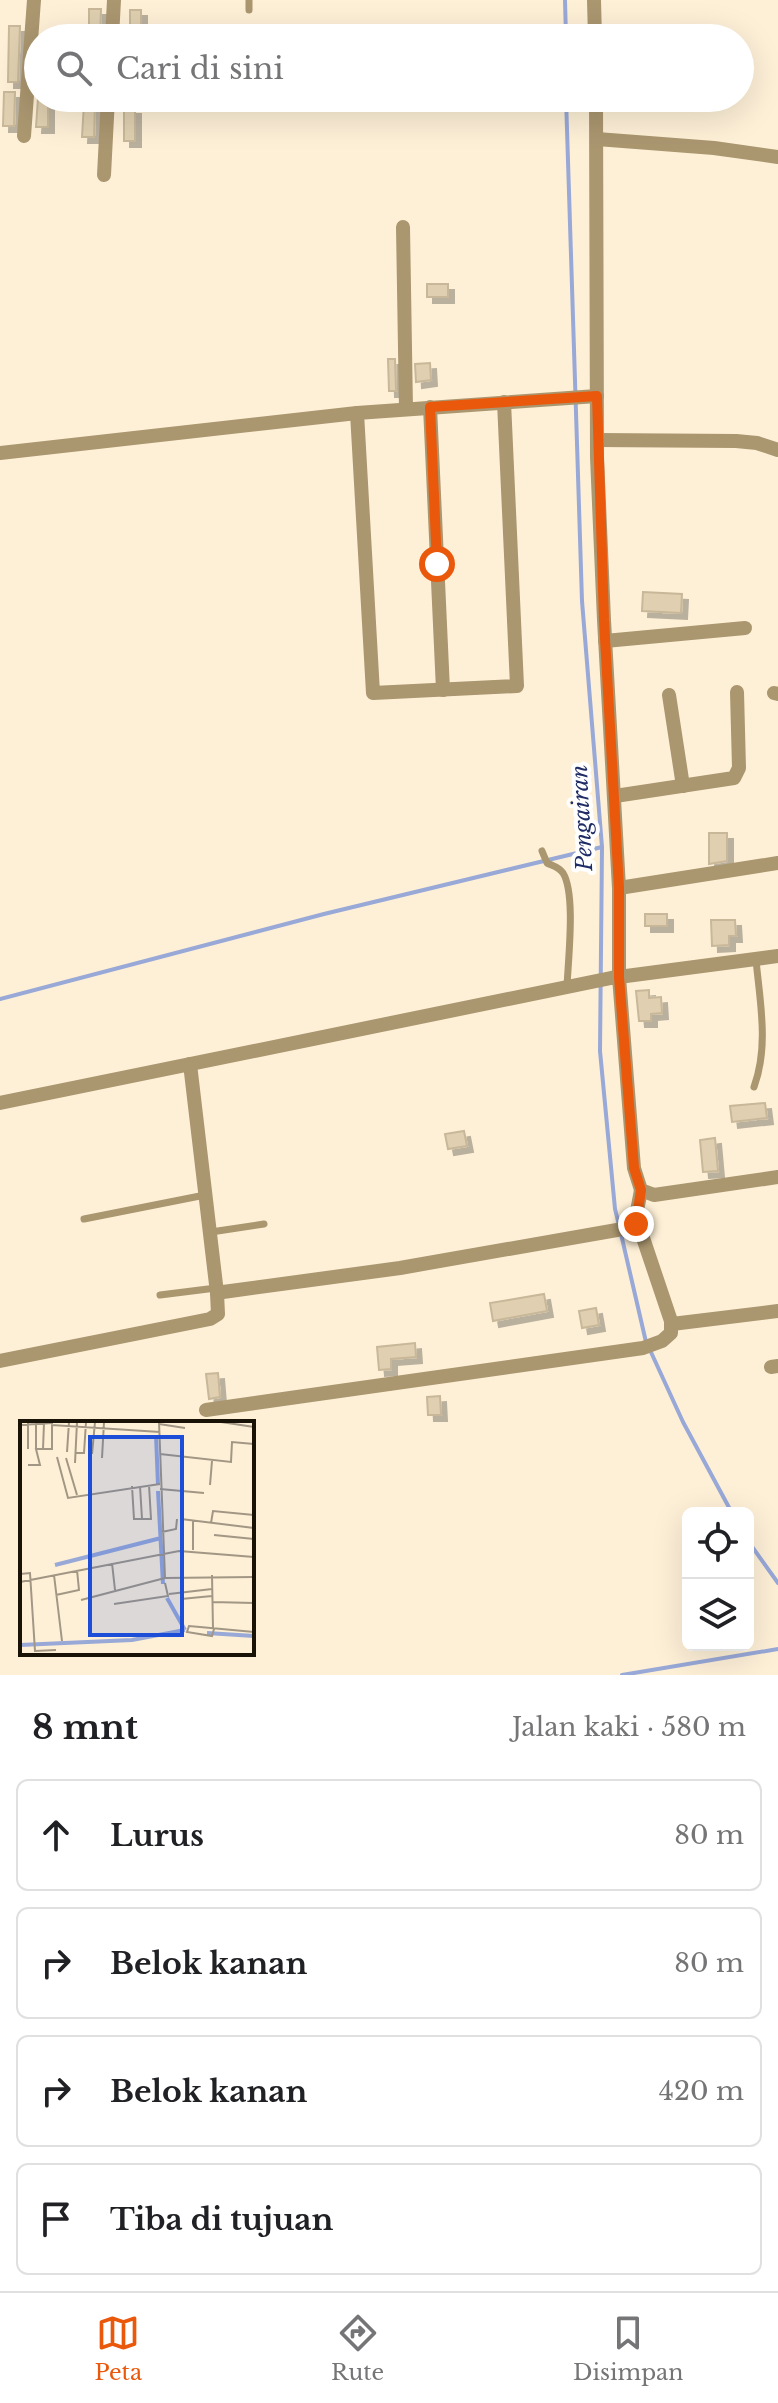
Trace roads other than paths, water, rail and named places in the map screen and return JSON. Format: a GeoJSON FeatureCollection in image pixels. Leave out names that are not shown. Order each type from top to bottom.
{"type":"FeatureCollection","features":[{"type":"Feature","properties":{"kind":"street"},"geometry":{"type":"LineString","coordinates":[[32,24],[34,0]]}},
{"type":"Feature","properties":{"kind":"street"},"geometry":{"type":"LineString","coordinates":[[113,24],[114,0]]}},
{"type":"Feature","properties":{"kind":"street"},"geometry":{"type":"LineString","coordinates":[[594,0],[595,24]]}},
{"type":"Feature","properties":{"kind":"street"},"geometry":{"type":"LineString","coordinates":[[24,136],[26,112]]}},
{"type":"Feature","properties":{"kind":"street"},"geometry":{"type":"LineString","coordinates":[[104,175],[107,112]]}},
{"type":"Feature","properties":{"kind":"street"},"geometry":{"type":"LineString","coordinates":[[206,1410],[648,1346],[667,1338],[672,1324],[625,1227],[641,1190],[634,1168],[615,978],[619,888],[597,440],[596,112]]}},
{"type":"Feature","properties":{"kind":"street"},"geometry":{"type":"LineString","coordinates":[[597,139],[714,148],[778,157]]}},
{"type":"Feature","properties":{"kind":"street"},"geometry":{"type":"LineString","coordinates":[[403,227],[406,409]]}},
{"type":"Feature","properties":{"kind":"street"},"geometry":{"type":"LineString","coordinates":[[0,453],[357,413],[597,396]]}},
{"type":"Feature","properties":{"kind":"street"},"geometry":{"type":"LineString","coordinates":[[357,413],[373,693],[517,686],[504,402]]}},
{"type":"Feature","properties":{"kind":"street"},"geometry":{"type":"LineString","coordinates":[[430,407],[443,690]]}},
{"type":"Feature","properties":{"kind":"street"},"geometry":{"type":"LineString","coordinates":[[597,440],[736,441],[757,443],[778,450]]}},
{"type":"Feature","properties":{"kind":"street"},"geometry":{"type":"LineString","coordinates":[[605,641],[745,628]]}},
{"type":"Feature","properties":{"kind":"street"},"geometry":{"type":"LineString","coordinates":[[615,796],[730,779],[737,775],[737,692]]}},
{"type":"Feature","properties":{"kind":"street"},"geometry":{"type":"LineString","coordinates":[[669,695],[683,786]]}},
{"type":"Feature","properties":{"kind":"street"},"geometry":{"type":"LineString","coordinates":[[619,888],[778,863]]}},
{"type":"Feature","properties":{"kind":"street"},"geometry":{"type":"LineString","coordinates":[[0,1103],[585,983],[778,956]]}},
{"type":"Feature","properties":{"kind":"street"},"geometry":{"type":"LineString","coordinates":[[0,1361],[210,1319],[218,1314],[190,1064]]}},
{"type":"Feature","properties":{"kind":"street"},"geometry":{"type":"LineString","coordinates":[[641,1190],[654,1195],[778,1177]]}},
{"type":"Feature","properties":{"kind":"street"},"geometry":{"type":"LineString","coordinates":[[217,1291],[400,1268],[625,1227]]}},
{"type":"Feature","properties":{"kind":"street"},"geometry":{"type":"LineString","coordinates":[[672,1324],[778,1311]]}},
{"type":"Feature","properties":{"kind":"lane"},"geometry":{"type":"LineString","coordinates":[[249,0],[249,10]]}},
{"type":"Feature","properties":{"kind":"lane"},"geometry":{"type":"LineString","coordinates":[[544,857],[563,874],[570,898],[567,987]]}},
{"type":"Feature","properties":{"kind":"lane"},"geometry":{"type":"LineString","coordinates":[[754,1087],[761,1067],[763,1040],[755,957]]}},
{"type":"Feature","properties":{"kind":"lane"},"geometry":{"type":"LineString","coordinates":[[84,1219],[205,1195]]}},
{"type":"Feature","properties":{"kind":"lane"},"geometry":{"type":"LineString","coordinates":[[210,1233],[264,1224]]}},
{"type":"Feature","properties":{"kind":"lane"},"geometry":{"type":"LineString","coordinates":[[160,1295],[217,1291]]}},
{"type":"Feature","properties":{"kind":"waterway","name":"Pengairan"},"geometry":{"type":"LineString","coordinates":[[565,0],[566,24]]}},
{"type":"Feature","properties":{"kind":"waterway","name":"Pengairan"},"geometry":{"type":"LineString","coordinates":[[566,112],[582,601],[602,847],[600,1051],[619,1225]]}},
{"type":"Feature","properties":{"kind":"waterway"},"geometry":{"type":"LineString","coordinates":[[0,999],[324,914],[602,847]]}},
{"type":"Feature","properties":{"kind":"waterway","name":"Pengairan"},"geometry":{"type":"LineString","coordinates":[[621,1234],[646,1342]]}},
{"type":"Feature","properties":{"kind":"waterway","name":"Pengairan"},"geometry":{"type":"LineString","coordinates":[[650,1350],[683,1422],[729,1507]]}},
{"type":"Feature","properties":{"kind":"waterway","name":"Pengairan"},"geometry":{"type":"LineString","coordinates":[[754,1549],[778,1583]]}},
{"type":"Feature","properties":{"kind":"waterway"},"geometry":{"type":"LineString","coordinates":[[622,1675],[778,1649]]}}]}
